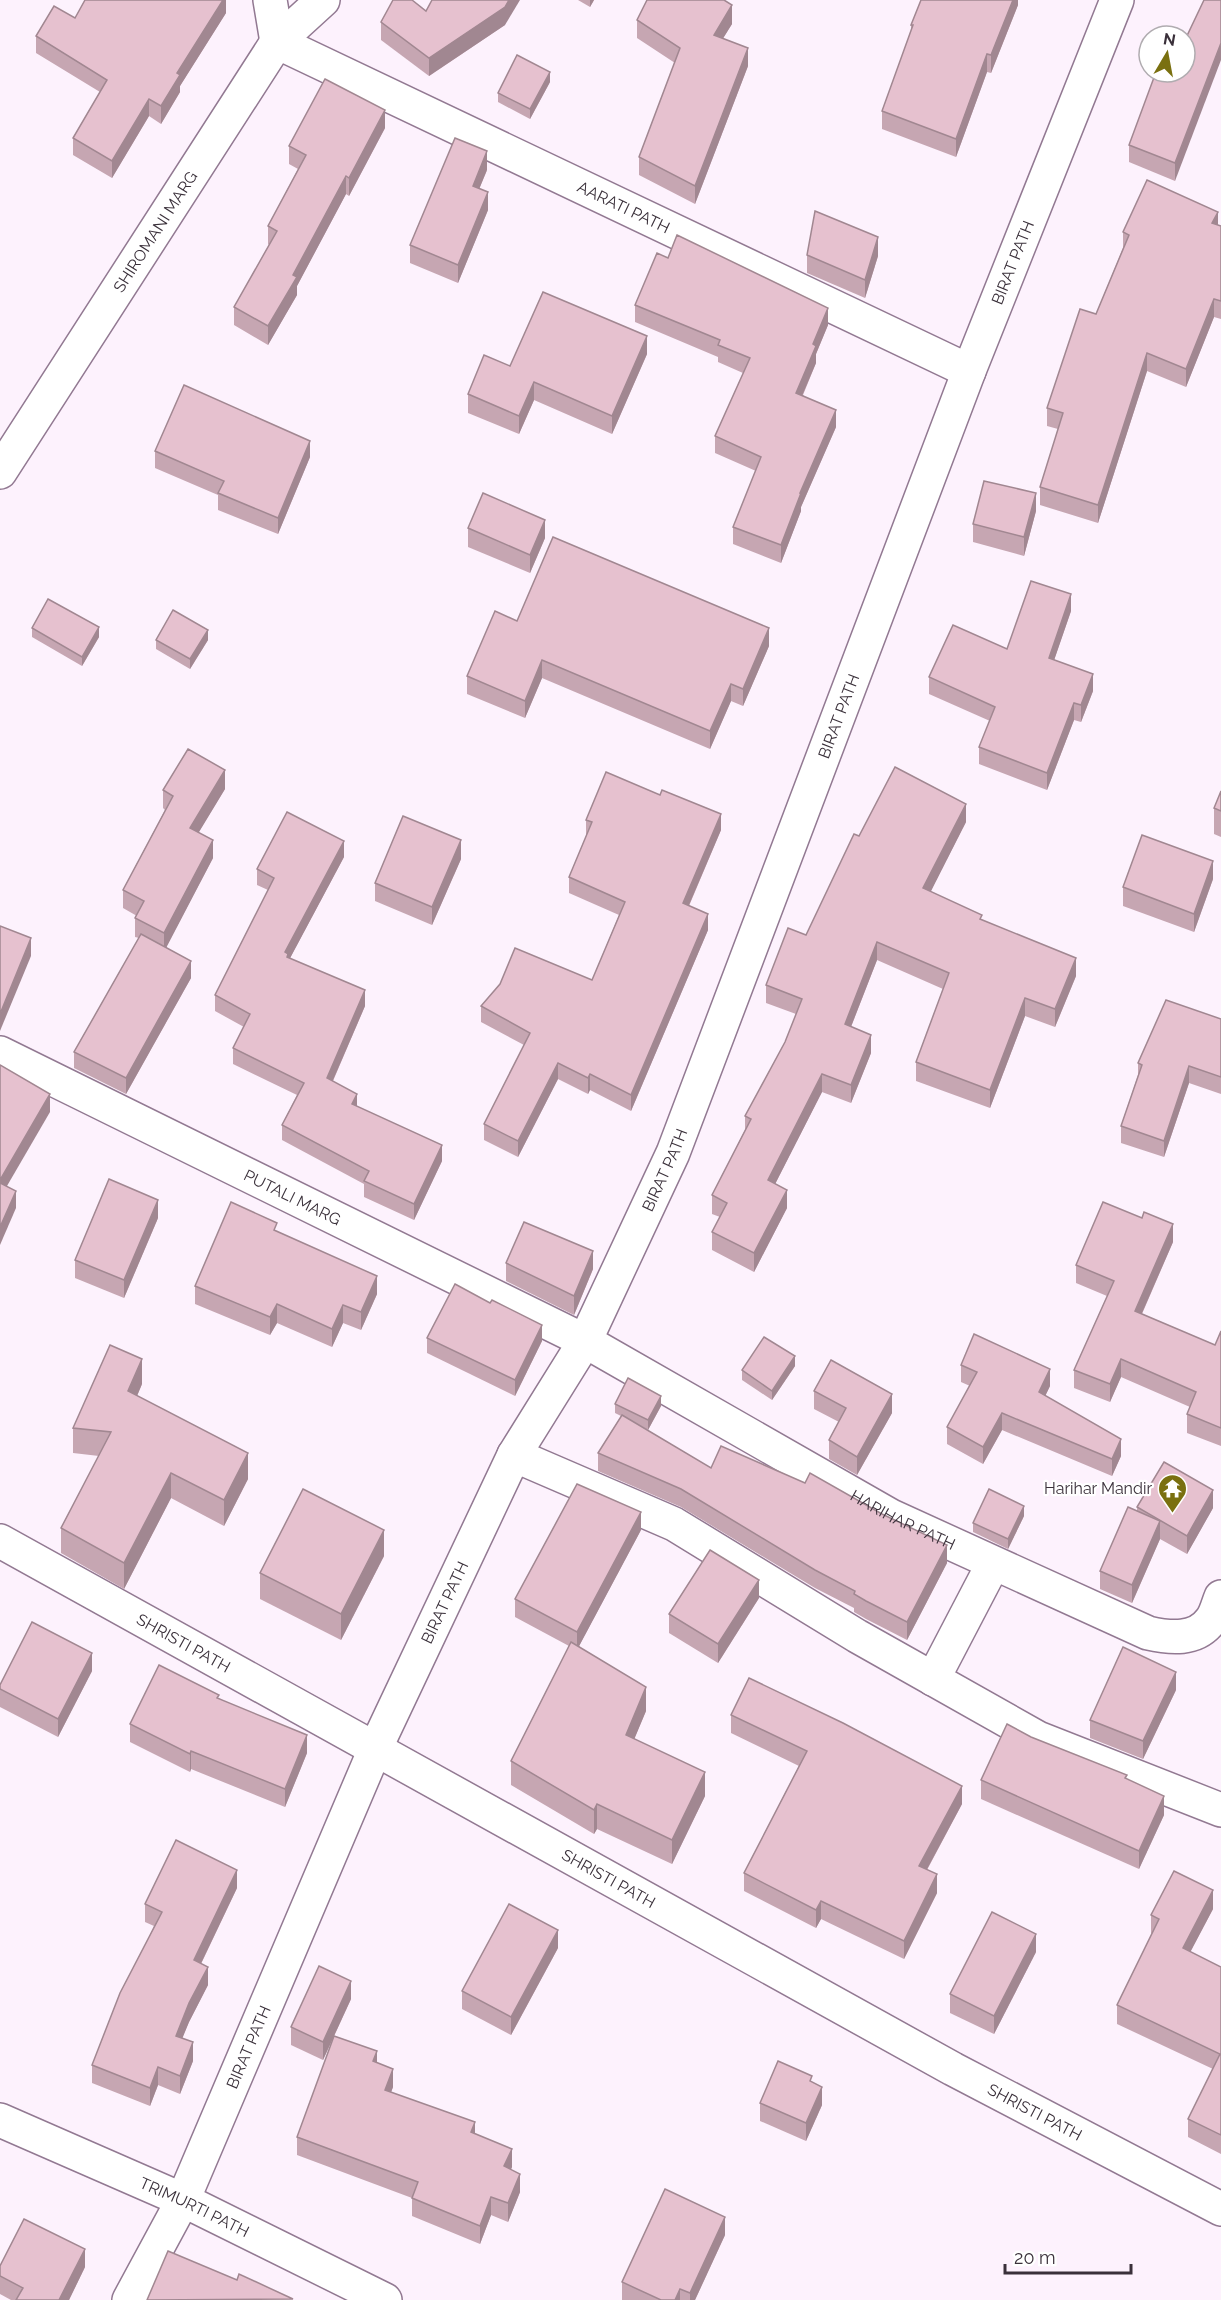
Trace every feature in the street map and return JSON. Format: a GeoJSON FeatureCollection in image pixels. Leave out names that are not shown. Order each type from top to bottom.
{"type":"FeatureCollection","features":[{"type":"Feature","properties":{"kind":"street"},"geometry":{"type":"LineString","coordinates":[[270,0],[277,42]]}},
{"type":"Feature","properties":{"kind":"street","name":"SHIROMANI MARG"},"geometry":{"type":"LineString","coordinates":[[0,472],[277,42],[322,0]]}},
{"type":"Feature","properties":{"kind":"street","name":"BIRAT PATH"},"geometry":{"type":"LineString","coordinates":[[129,2300],[183,2200],[376,1748],[514,1455],[585,1341],[673,1153],[969,371],[1117,0]]}},
{"type":"Feature","properties":{"kind":"street","name":"AARATI PATH"},"geometry":{"type":"LineString","coordinates":[[277,42],[969,371]]}},
{"type":"Feature","properties":{"kind":"street","name":"PUTALI MARG"},"geometry":{"type":"LineString","coordinates":[[0,1053],[585,1341]]}},
{"type":"Feature","properties":{"kind":"street","name":"HARIHAR PATH"},"geometry":{"type":"LineString","coordinates":[[585,1341],[891,1516],[1148,1633],[1173,1638],[1193,1634],[1211,1621],[1221,1597]]}},
{"type":"Feature","properties":{"kind":"street"},"geometry":{"type":"LineString","coordinates":[[514,1455],[674,1524],[857,1636],[1038,1738],[1221,1810]]}},
{"type":"Feature","properties":{"kind":"street","name":"SHRISTI PATH"},"geometry":{"type":"LineString","coordinates":[[0,1541],[953,2069],[1221,2209]]}},
{"type":"Feature","properties":{"kind":"street"},"geometry":{"type":"LineString","coordinates":[[933,1679],[993,1564]]}},
{"type":"Feature","properties":{"kind":"street","name":"TRIMURTI PATH"},"geometry":{"type":"LineString","coordinates":[[0,2120],[183,2200],[385,2300]]}},
{"type":"Feature","properties":{"kind":"building"},"geometry":{"type":"Polygon","coordinates":[[[85,0],[223,0],[177,73],[180,75],[161,106],[149,99],[112,161],[73,138],[107,80],[36,36],[54,6],[75,18],[85,0]]]}},
{"type":"Feature","properties":{"kind":"building"},"geometry":{"type":"Polygon","coordinates":[[[393,0],[412,0],[426,11],[432,0],[509,0],[505,7],[429,58],[381,22],[393,0]]]}},
{"type":"Feature","properties":{"kind":"building"},"geometry":{"type":"Polygon","coordinates":[[[647,0],[724,0],[732,5],[714,35],[748,48],[695,186],[639,157],[680,48],[637,20],[647,0]]]}},
{"type":"Feature","properties":{"kind":"building"},"geometry":{"type":"Polygon","coordinates":[[[921,0],[1013,0],[991,55],[987,54],[956,139],[882,111],[921,0]]]}},
{"type":"Feature","properties":{"kind":"building"},"geometry":{"type":"Polygon","coordinates":[[[1204,0],[1221,0],[1221,43],[1175,163],[1129,145],[1152,84],[1197,84],[1197,24],[1193,24],[1204,0]]]}},
{"type":"Feature","properties":{"kind":"building"},"geometry":{"type":"Polygon","coordinates":[[[517,55],[550,72],[530,109],[498,93],[517,55]]]}},
{"type":"Feature","properties":{"kind":"building"},"geometry":{"type":"Polygon","coordinates":[[[325,79],[385,110],[349,178],[346,176],[293,275],[297,277],[268,326],[234,307],[277,231],[268,226],[306,155],[289,146],[325,79]]]}},
{"type":"Feature","properties":{"kind":"building"},"geometry":{"type":"Polygon","coordinates":[[[455,138],[487,151],[473,186],[488,192],[458,265],[410,245],[455,138]]]}},
{"type":"Feature","properties":{"kind":"building"},"geometry":{"type":"Polygon","coordinates":[[[1147,180],[1218,212],[1212,223],[1221,226],[1221,301],[1214,299],[1186,369],[1147,353],[1098,505],[1040,487],[1063,413],[1047,408],[1080,309],[1096,314],[1129,235],[1123,232],[1147,180]]]}},
{"type":"Feature","properties":{"kind":"building"},"geometry":{"type":"Polygon","coordinates":[[[815,211],[878,237],[865,280],[807,255],[815,211]]]}},
{"type":"Feature","properties":{"kind":"building"},"geometry":{"type":"Polygon","coordinates":[[[677,235],[828,308],[813,344],[816,346],[796,393],[836,410],[800,493],[781,545],[733,527],[761,457],[715,436],[750,358],[718,345],[720,340],[635,305],[657,253],[668,258],[677,235]]]}},
{"type":"Feature","properties":{"kind":"building"},"geometry":{"type":"Polygon","coordinates":[[[543,292],[647,336],[612,416],[534,382],[519,416],[468,394],[484,355],[510,366],[543,292]]]}},
{"type":"Feature","properties":{"kind":"building"},"geometry":{"type":"Polygon","coordinates":[[[184,385],[310,441],[278,518],[218,493],[224,481],[155,451],[184,385]]]}},
{"type":"Feature","properties":{"kind":"building"},"geometry":{"type":"Polygon","coordinates":[[[984,481],[1036,493],[1024,537],[973,524],[984,481]]]}},
{"type":"Feature","properties":{"kind":"building"},"geometry":{"type":"Polygon","coordinates":[[[483,493],[545,520],[530,555],[468,528],[483,493]]]}},
{"type":"Feature","properties":{"kind":"building"},"geometry":{"type":"Polygon","coordinates":[[[553,537],[769,628],[743,689],[731,684],[710,731],[542,660],[525,701],[467,676],[495,611],[517,621],[553,537]]]}},
{"type":"Feature","properties":{"kind":"building"},"geometry":{"type":"Polygon","coordinates":[[[1031,581],[1071,594],[1049,658],[1093,674],[1081,705],[1074,703],[1047,773],[979,747],[995,707],[929,677],[953,625],[1007,649],[1031,581]]]}},
{"type":"Feature","properties":{"kind":"building"},"geometry":{"type":"Polygon","coordinates":[[[48,599],[99,627],[82,657],[32,628],[48,599]]]}},
{"type":"Feature","properties":{"kind":"building"},"geometry":{"type":"Polygon","coordinates":[[[173,610],[208,630],[190,659],[156,640],[173,610]]]}},
{"type":"Feature","properties":{"kind":"building"},"geometry":{"type":"Polygon","coordinates":[[[188,749],[225,770],[190,828],[213,840],[164,933],[135,918],[144,901],[123,890],[173,796],[163,790],[188,749]]]}},
{"type":"Feature","properties":{"kind":"building"},"geometry":{"type":"Polygon","coordinates":[[[895,767],[966,804],[923,888],[982,915],[980,919],[1076,958],[1055,1009],[1025,998],[990,1090],[916,1062],[949,973],[877,942],[845,1024],[871,1035],[851,1085],[822,1074],[768,1180],[787,1190],[754,1253],[712,1232],[727,1203],[712,1195],[751,1119],[745,1116],[785,1042],[802,999],[766,985],[788,928],[806,935],[854,834],[859,836],[895,767]]]}},
{"type":"Feature","properties":{"kind":"building"},"geometry":{"type":"Polygon","coordinates":[[[606,772],[660,795],[662,790],[721,814],[683,903],[708,914],[631,1095],[590,1074],[588,1078],[558,1063],[518,1141],[484,1124],[530,1033],[481,1006],[500,984],[515,948],[592,980],[625,902],[569,877],[592,822],[586,820],[606,772]]]}},
{"type":"Feature","properties":{"kind":"building"},"geometry":{"type":"Polygon","coordinates":[[[1221,791],[1221,811],[1214,808],[1221,791]]]}},
{"type":"Feature","properties":{"kind":"building"},"geometry":{"type":"Polygon","coordinates":[[[287,812],[344,841],[285,952],[288,954],[287,957],[365,990],[327,1078],[357,1094],[352,1104],[442,1145],[414,1204],[364,1181],[369,1171],[282,1125],[304,1083],[233,1048],[250,1014],[215,995],[274,878],[257,869],[287,812]]]}},
{"type":"Feature","properties":{"kind":"building"},"geometry":{"type":"Polygon","coordinates":[[[403,816],[461,840],[432,907],[375,883],[403,816]]]}},
{"type":"Feature","properties":{"kind":"building"},"geometry":{"type":"Polygon","coordinates":[[[1142,835],[1213,861],[1194,914],[1123,887],[1142,835]]]}},
{"type":"Feature","properties":{"kind":"building"},"geometry":{"type":"Polygon","coordinates":[[[0,926],[31,938],[0,1014],[0,926]]]}},
{"type":"Feature","properties":{"kind":"building"},"geometry":{"type":"Polygon","coordinates":[[[141,934],[191,961],[126,1078],[74,1052],[141,934]]]}},
{"type":"Feature","properties":{"kind":"building"},"geometry":{"type":"Polygon","coordinates":[[[1166,1000],[1221,1019],[1221,1077],[1189,1066],[1164,1141],[1121,1126],[1142,1065],[1138,1063],[1166,1000]]]}},
{"type":"Feature","properties":{"kind":"building"},"geometry":{"type":"Polygon","coordinates":[[[0,1065],[50,1094],[0,1180],[0,1065]]]}},
{"type":"Feature","properties":{"kind":"building"},"geometry":{"type":"Polygon","coordinates":[[[109,1179],[158,1200],[124,1280],[75,1260],[109,1179]]]}},
{"type":"Feature","properties":{"kind":"building"},"geometry":{"type":"Polygon","coordinates":[[[0,1183],[16,1191],[0,1227],[0,1183]]]}},
{"type":"Feature","properties":{"kind":"building"},"geometry":{"type":"Polygon","coordinates":[[[231,1202],[277,1223],[274,1230],[377,1276],[361,1312],[343,1305],[332,1329],[277,1304],[270,1317],[195,1286],[231,1202]]]}},
{"type":"Feature","properties":{"kind":"building"},"geometry":{"type":"Polygon","coordinates":[[[1103,1202],[1142,1218],[1144,1212],[1173,1224],[1135,1311],[1215,1345],[1221,1331],[1221,1428],[1187,1414],[1196,1392],[1121,1359],[1110,1384],[1074,1370],[1114,1281],[1076,1265],[1103,1202]]]}},
{"type":"Feature","properties":{"kind":"building"},"geometry":{"type":"Polygon","coordinates":[[[524,1222],[593,1251],[574,1296],[506,1263],[524,1222]]]}},
{"type":"Feature","properties":{"kind":"building"},"geometry":{"type":"Polygon","coordinates":[[[455,1284],[490,1303],[492,1300],[542,1325],[515,1380],[427,1338],[455,1284]]]}},
{"type":"Feature","properties":{"kind":"building"},"geometry":{"type":"Polygon","coordinates":[[[974,1334],[1050,1369],[1039,1392],[1121,1439],[1112,1459],[1002,1413],[983,1447],[947,1427],[977,1372],[961,1365],[974,1334]]]}},
{"type":"Feature","properties":{"kind":"building"},"geometry":{"type":"Polygon","coordinates":[[[764,1337],[795,1356],[772,1391],[742,1370],[764,1337]]]}},
{"type":"Feature","properties":{"kind":"building"},"geometry":{"type":"Polygon","coordinates":[[[110,1345],[142,1359],[128,1391],[248,1453],[224,1500],[171,1473],[124,1563],[61,1528],[111,1432],[73,1428],[110,1345]]]}},
{"type":"Feature","properties":{"kind":"building"},"geometry":{"type":"Polygon","coordinates":[[[831,1360],[892,1394],[857,1457],[829,1440],[846,1408],[814,1391],[831,1360]]]}},
{"type":"Feature","properties":{"kind":"building"},"geometry":{"type":"Polygon","coordinates":[[[628,1378],[661,1396],[648,1420],[615,1404],[628,1378]]]}},
{"type":"Feature","properties":{"kind":"building"},"geometry":{"type":"Polygon","coordinates":[[[622,1415],[711,1468],[721,1446],[805,1483],[810,1473],[882,1514],[947,1545],[907,1622],[854,1594],[855,1591],[815,1570],[681,1489],[598,1453],[622,1415]]]}},
{"type":"Feature","properties":{"kind":"building"},"geometry":{"type":"Polygon","coordinates":[[[1164,1462],[1213,1490],[1187,1536],[1137,1507],[1164,1462]]]}},
{"type":"Feature","properties":{"kind":"building"},"geometry":{"type":"Polygon","coordinates":[[[577,1484],[641,1512],[577,1632],[515,1599],[577,1484]]]}},
{"type":"Feature","properties":{"kind":"building"},"geometry":{"type":"Polygon","coordinates":[[[303,1489],[384,1530],[341,1614],[260,1573],[303,1489]]]}},
{"type":"Feature","properties":{"kind":"building"},"geometry":{"type":"Polygon","coordinates":[[[989,1489],[1024,1506],[1008,1539],[973,1523],[989,1489]]]}},
{"type":"Feature","properties":{"kind":"building"},"geometry":{"type":"Polygon","coordinates":[[[1128,1507],[1160,1521],[1132,1585],[1100,1571],[1128,1507]]]}},
{"type":"Feature","properties":{"kind":"building"},"geometry":{"type":"Polygon","coordinates":[[[710,1550],[759,1580],[718,1644],[669,1614],[710,1550]]]}},
{"type":"Feature","properties":{"kind":"building"},"geometry":{"type":"Polygon","coordinates":[[[32,1622],[92,1653],[58,1719],[0,1689],[32,1622]]]}},
{"type":"Feature","properties":{"kind":"building"},"geometry":{"type":"Polygon","coordinates":[[[571,1642],[646,1687],[626,1735],[705,1772],[672,1840],[597,1804],[594,1810],[511,1761],[571,1642]]]}},
{"type":"Feature","properties":{"kind":"building"},"geometry":{"type":"Polygon","coordinates":[[[1123,1647],[1176,1672],[1143,1741],[1090,1720],[1123,1647]]]}},
{"type":"Feature","properties":{"kind":"building"},"geometry":{"type":"Polygon","coordinates":[[[159,1665],[219,1695],[217,1698],[307,1735],[285,1789],[191,1751],[190,1754],[130,1724],[159,1665]]]}},
{"type":"Feature","properties":{"kind":"building"},"geometry":{"type":"Polygon","coordinates":[[[749,1678],[843,1723],[962,1786],[919,1866],[937,1874],[904,1941],[821,1901],[816,1910],[744,1873],[807,1751],[731,1715],[749,1678]]]}},
{"type":"Feature","properties":{"kind":"building"},"geometry":{"type":"Polygon","coordinates":[[[1007,1724],[1031,1737],[1127,1775],[1125,1778],[1164,1796],[1139,1851],[981,1780],[1007,1724]]]}},
{"type":"Feature","properties":{"kind":"building"},"geometry":{"type":"Polygon","coordinates":[[[176,1840],[237,1870],[194,1960],[208,1967],[189,2003],[176,2036],[193,2042],[180,2076],[158,2067],[150,2088],[92,2065],[120,1993],[162,1912],[145,1904],[176,1840]]]}},
{"type":"Feature","properties":{"kind":"building"},"geometry":{"type":"Polygon","coordinates":[[[1174,1871],[1213,1890],[1183,1948],[1221,1967],[1221,2135],[1188,2119],[1220,2054],[1117,2005],[1159,1919],[1151,1915],[1174,1871]]]}},
{"type":"Feature","properties":{"kind":"building"},"geometry":{"type":"Polygon","coordinates":[[[509,1904],[558,1930],[511,2017],[462,1991],[509,1904]]]}},
{"type":"Feature","properties":{"kind":"building"},"geometry":{"type":"Polygon","coordinates":[[[992,1912],[1036,1934],[994,2016],[950,1994],[992,1912]]]}},
{"type":"Feature","properties":{"kind":"building"},"geometry":{"type":"Polygon","coordinates":[[[319,1966],[351,1981],[323,2042],[291,2027],[319,1966]]]}},
{"type":"Feature","properties":{"kind":"building"},"geometry":{"type":"Polygon","coordinates":[[[334,2036],[377,2051],[373,2061],[393,2069],[385,2090],[475,2122],[471,2132],[512,2149],[504,2166],[520,2174],[508,2203],[491,2197],[480,2226],[412,2198],[418,2182],[297,2137],[334,2036]]]}},
{"type":"Feature","properties":{"kind":"building"},"geometry":{"type":"Polygon","coordinates":[[[778,2061],[812,2076],[810,2081],[822,2087],[806,2123],[760,2103],[778,2061]]]}},
{"type":"Feature","properties":{"kind":"building"},"geometry":{"type":"Polygon","coordinates":[[[665,2189],[725,2217],[690,2293],[680,2289],[675,2300],[661,2300],[622,2282],[665,2189]]]}},
{"type":"Feature","properties":{"kind":"building"},"geometry":{"type":"Polygon","coordinates":[[[24,2219],[85,2249],[59,2300],[16,2300],[23,2288],[0,2276],[0,2266],[24,2219]]]}},
{"type":"Feature","properties":{"kind":"building"},"geometry":{"type":"Polygon","coordinates":[[[168,2251],[237,2280],[239,2274],[293,2299],[147,2300],[168,2251]]]}},
{"type":"Feature","properties":{"kind":"place","name":"Harihar Mandir"},"geometry":{"type":"Point","coordinates":[1173,1514]}}]}
